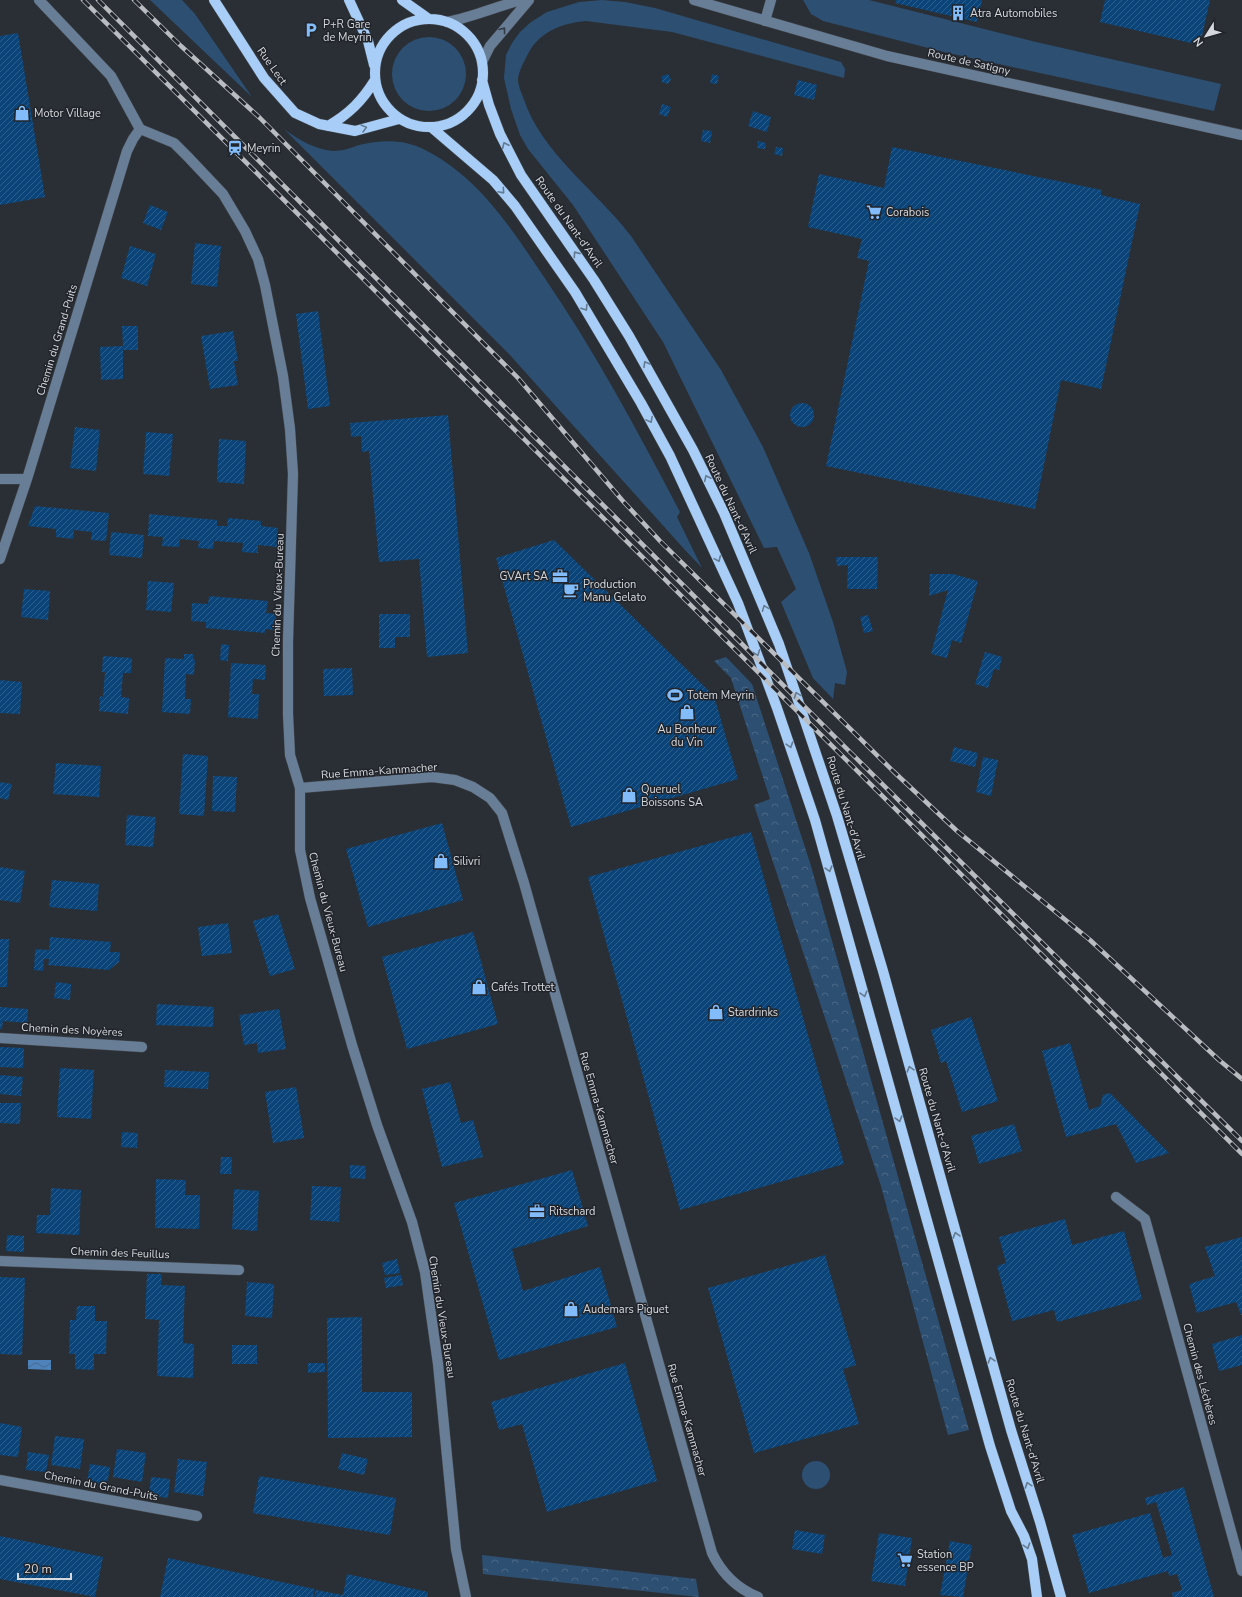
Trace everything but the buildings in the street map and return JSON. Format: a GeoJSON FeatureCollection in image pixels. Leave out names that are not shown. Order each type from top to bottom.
{"type":"FeatureCollection","features":[{"type":"Feature","properties":{"kind":"main road","name":"Rue Lect"},"geometry":{"type":"LineString","coordinates":[[214,0],[264,78],[295,113],[328,126],[355,131],[399,119]]}},
{"type":"Feature","properties":{"kind":"main road"},"geometry":{"type":"LineString","coordinates":[[349,0],[368,42],[378,94],[384,104],[399,119],[415,126],[431,128],[446,125],[466,113],[479,94],[482,80],[482,62],[470,38],[459,28],[447,22],[429,19],[413,21],[392,33],[378,52],[374,68]]}},
{"type":"Feature","properties":{"kind":"main road"},"geometry":{"type":"LineString","coordinates":[[402,0],[429,19]]}},
{"type":"Feature","properties":{"kind":"main road"},"geometry":{"type":"LineString","coordinates":[[328,126],[351,112],[375,80]]}},
{"type":"Feature","properties":{"kind":"main road","name":"Route du Nant-d'Avril"},"geometry":{"type":"LineString","coordinates":[[482,80],[489,105],[500,134],[521,176],[594,280],[630,336],[693,450],[724,513],[776,637],[814,745],[848,853],[1011,1430],[1040,1522],[1061,1597]]}},
{"type":"Feature","properties":{"kind":"main road"},"geometry":{"type":"LineString","coordinates":[[431,128],[479,167],[497,185],[515,206],[575,292],[610,349],[666,449],[738,603],[777,708],[815,820],[990,1446],[1011,1511],[1024,1536],[1032,1559],[1037,1597]]}},
{"type":"Feature","properties":{"kind":"street"},"geometry":{"type":"LineString","coordinates":[[40,0],[111,76],[140,129]]}},
{"type":"Feature","properties":{"kind":"street"},"geometry":{"type":"LineString","coordinates":[[447,22],[466,18],[502,5],[522,0]]}},
{"type":"Feature","properties":{"kind":"street"},"geometry":{"type":"LineString","coordinates":[[482,62],[490,46],[529,0]]}},
{"type":"Feature","properties":{"kind":"street","name":"Route de Satigny"},"geometry":{"type":"LineString","coordinates":[[694,0],[887,56],[1242,135]]}},
{"type":"Feature","properties":{"kind":"street"},"geometry":{"type":"LineString","coordinates":[[765,21],[771,0]]}},
{"type":"Feature","properties":{"kind":"street","name":"Chemin du Grand-Puits"},"geometry":{"type":"LineString","coordinates":[[0,559],[27,479],[127,151],[140,129]]}},
{"type":"Feature","properties":{"kind":"street","name":"Chemin du Vieux-Bureau"},"geometry":{"type":"LineString","coordinates":[[140,129],[174,143],[223,194],[245,231],[258,259],[266,286],[283,376],[290,429],[293,474],[288,641],[288,714],[290,755],[300,788],[300,850],[310,898],[354,1053],[377,1125],[412,1222],[425,1272],[438,1364],[456,1549],[466,1597]]}},
{"type":"Feature","properties":{"kind":"street"},"geometry":{"type":"LineString","coordinates":[[0,479],[27,479]]}},
{"type":"Feature","properties":{"kind":"street","name":"Rue Emma-Kammacher"},"geometry":{"type":"LineString","coordinates":[[300,788],[432,777],[455,780],[473,787],[490,798],[502,814],[512,844],[712,1553],[721,1569],[733,1582],[741,1589],[758,1597]]}},
{"type":"Feature","properties":{"kind":"street","name":"Chemin des Noyères"},"geometry":{"type":"LineString","coordinates":[[0,1038],[142,1046]]}},
{"type":"Feature","properties":{"kind":"street","name":"Chemin des Léchères"},"geometry":{"type":"LineString","coordinates":[[1116,1198],[1145,1219],[1242,1571]]}},
{"type":"Feature","properties":{"kind":"street","name":"Chemin des Feuillus"},"geometry":{"type":"LineString","coordinates":[[0,1261],[239,1270]]}},
{"type":"Feature","properties":{"kind":"street","name":"Chemin du Grand-Puits"},"geometry":{"type":"LineString","coordinates":[[0,1480],[197,1516]]}},
{"type":"Feature","properties":{"kind":"green space"},"geometry":{"type":"Polygon","coordinates":[[[150,0],[182,0],[195,14],[252,97],[150,0]]]}},
{"type":"Feature","properties":{"kind":"green space"},"geometry":{"type":"Polygon","coordinates":[[[602,0],[625,2],[655,8],[841,62],[845,69],[844,78],[672,32],[586,21],[568,24],[545,34],[538,40],[528,54],[518,79],[518,84],[531,117],[543,136],[556,153],[631,236],[721,370],[763,447],[809,553],[833,622],[847,672],[845,685],[835,683],[833,699],[813,678],[781,602],[796,589],[777,547],[764,548],[663,342],[573,205],[528,149],[520,135],[511,109],[504,78],[506,55],[520,32],[531,22],[547,12],[579,2],[602,0]]]}},
{"type":"Feature","properties":{"kind":"green space"},"geometry":{"type":"Polygon","coordinates":[[[803,0],[869,0],[1036,42],[1221,84],[1214,111],[944,52],[823,21],[811,14],[803,0]]]}},
{"type":"Feature","properties":{"kind":"green space"},"geometry":{"type":"Polygon","coordinates":[[[429,37],[443,40],[455,48],[463,60],[466,74],[463,88],[455,100],[443,108],[429,111],[415,108],[403,100],[395,88],[392,74],[395,60],[403,48],[415,40],[429,37]]]}},
{"type":"Feature","properties":{"kind":"green space"},"geometry":{"type":"Polygon","coordinates":[[[284,129],[307,143],[319,148],[333,151],[383,141],[413,145],[441,159],[476,187],[505,221],[563,306],[599,364],[680,512],[677,517],[702,568],[509,354],[284,129]]]}},
{"type":"Feature","properties":{"kind":"green space"},"geometry":{"type":"Polygon","coordinates":[[[726,657],[752,684],[811,866],[969,1430],[948,1435],[881,1186],[754,805],[770,799],[731,678],[714,661],[726,657]]]}},
{"type":"Feature","properties":{"kind":"green space"},"geometry":{"type":"Polygon","coordinates":[[[816,1461],[826,1465],[830,1475],[826,1485],[816,1489],[806,1485],[802,1475],[806,1465],[816,1461]]]}},
{"type":"Feature","properties":{"kind":"green space"},"geometry":{"type":"Polygon","coordinates":[[[482,1555],[696,1579],[699,1597],[483,1574],[482,1555]]]}},
{"type":"Feature","properties":{"kind":"water"},"geometry":{"type":"Polygon","coordinates":[[[28,1360],[51,1360],[51,1370],[28,1369],[28,1360]]]}},
{"type":"Feature","properties":{"kind":"railway"},"geometry":{"type":"LineString","coordinates":[[83,0],[1242,1154]]}},
{"type":"Feature","properties":{"kind":"railway"},"geometry":{"type":"LineString","coordinates":[[98,0],[851,753],[1242,1141]]}},
{"type":"Feature","properties":{"kind":"railway"},"geometry":{"type":"LineString","coordinates":[[134,0],[181,46],[260,118],[518,378],[622,500],[660,541],[893,771],[957,831],[1090,940],[1219,1060],[1242,1079]]}},
{"type":"Feature","properties":{"kind":"place","name":"Atra Automobiles"},"geometry":{"type":"Point","coordinates":[958,13]}},
{"type":"Feature","properties":{"kind":"place","name":"P+R Gare de Meyrin"},"geometry":{"type":"Point","coordinates":[311,30]}},
{"type":"Feature","properties":{"kind":"place","name":"Motor Village"},"geometry":{"type":"Point","coordinates":[22,113]}},
{"type":"Feature","properties":{"kind":"place","name":"Meyrin"},"geometry":{"type":"Point","coordinates":[235,148]}},
{"type":"Feature","properties":{"kind":"place","name":"Corabois"},"geometry":{"type":"Point","coordinates":[874,212]}},
{"type":"Feature","properties":{"kind":"place","name":"GVArt SA"},"geometry":{"type":"Point","coordinates":[560,576]}},
{"type":"Feature","properties":{"kind":"place","name":"Production Manu Gelato"},"geometry":{"type":"Point","coordinates":[571,590]}},
{"type":"Feature","properties":{"kind":"place","name":"Totem Meyrin"},"geometry":{"type":"Point","coordinates":[675,695]}},
{"type":"Feature","properties":{"kind":"place","name":"Au Bonheur du Vin"},"geometry":{"type":"Point","coordinates":[687,712]}},
{"type":"Feature","properties":{"kind":"place","name":"Queruel Boissons SA"},"geometry":{"type":"Point","coordinates":[629,795]}},
{"type":"Feature","properties":{"kind":"place","name":"Silivri"},"geometry":{"type":"Point","coordinates":[441,861]}},
{"type":"Feature","properties":{"kind":"place","name":"Cafés Trottet"},"geometry":{"type":"Point","coordinates":[479,987]}},
{"type":"Feature","properties":{"kind":"place","name":"Stardrinks"},"geometry":{"type":"Point","coordinates":[716,1012]}},
{"type":"Feature","properties":{"kind":"place","name":"Ritschard"},"geometry":{"type":"Point","coordinates":[537,1211]}},
{"type":"Feature","properties":{"kind":"place","name":"Audemars Piguet"},"geometry":{"type":"Point","coordinates":[571,1309]}},
{"type":"Feature","properties":{"kind":"place","name":"Station essence BP"},"geometry":{"type":"Point","coordinates":[905,1560]}}]}
